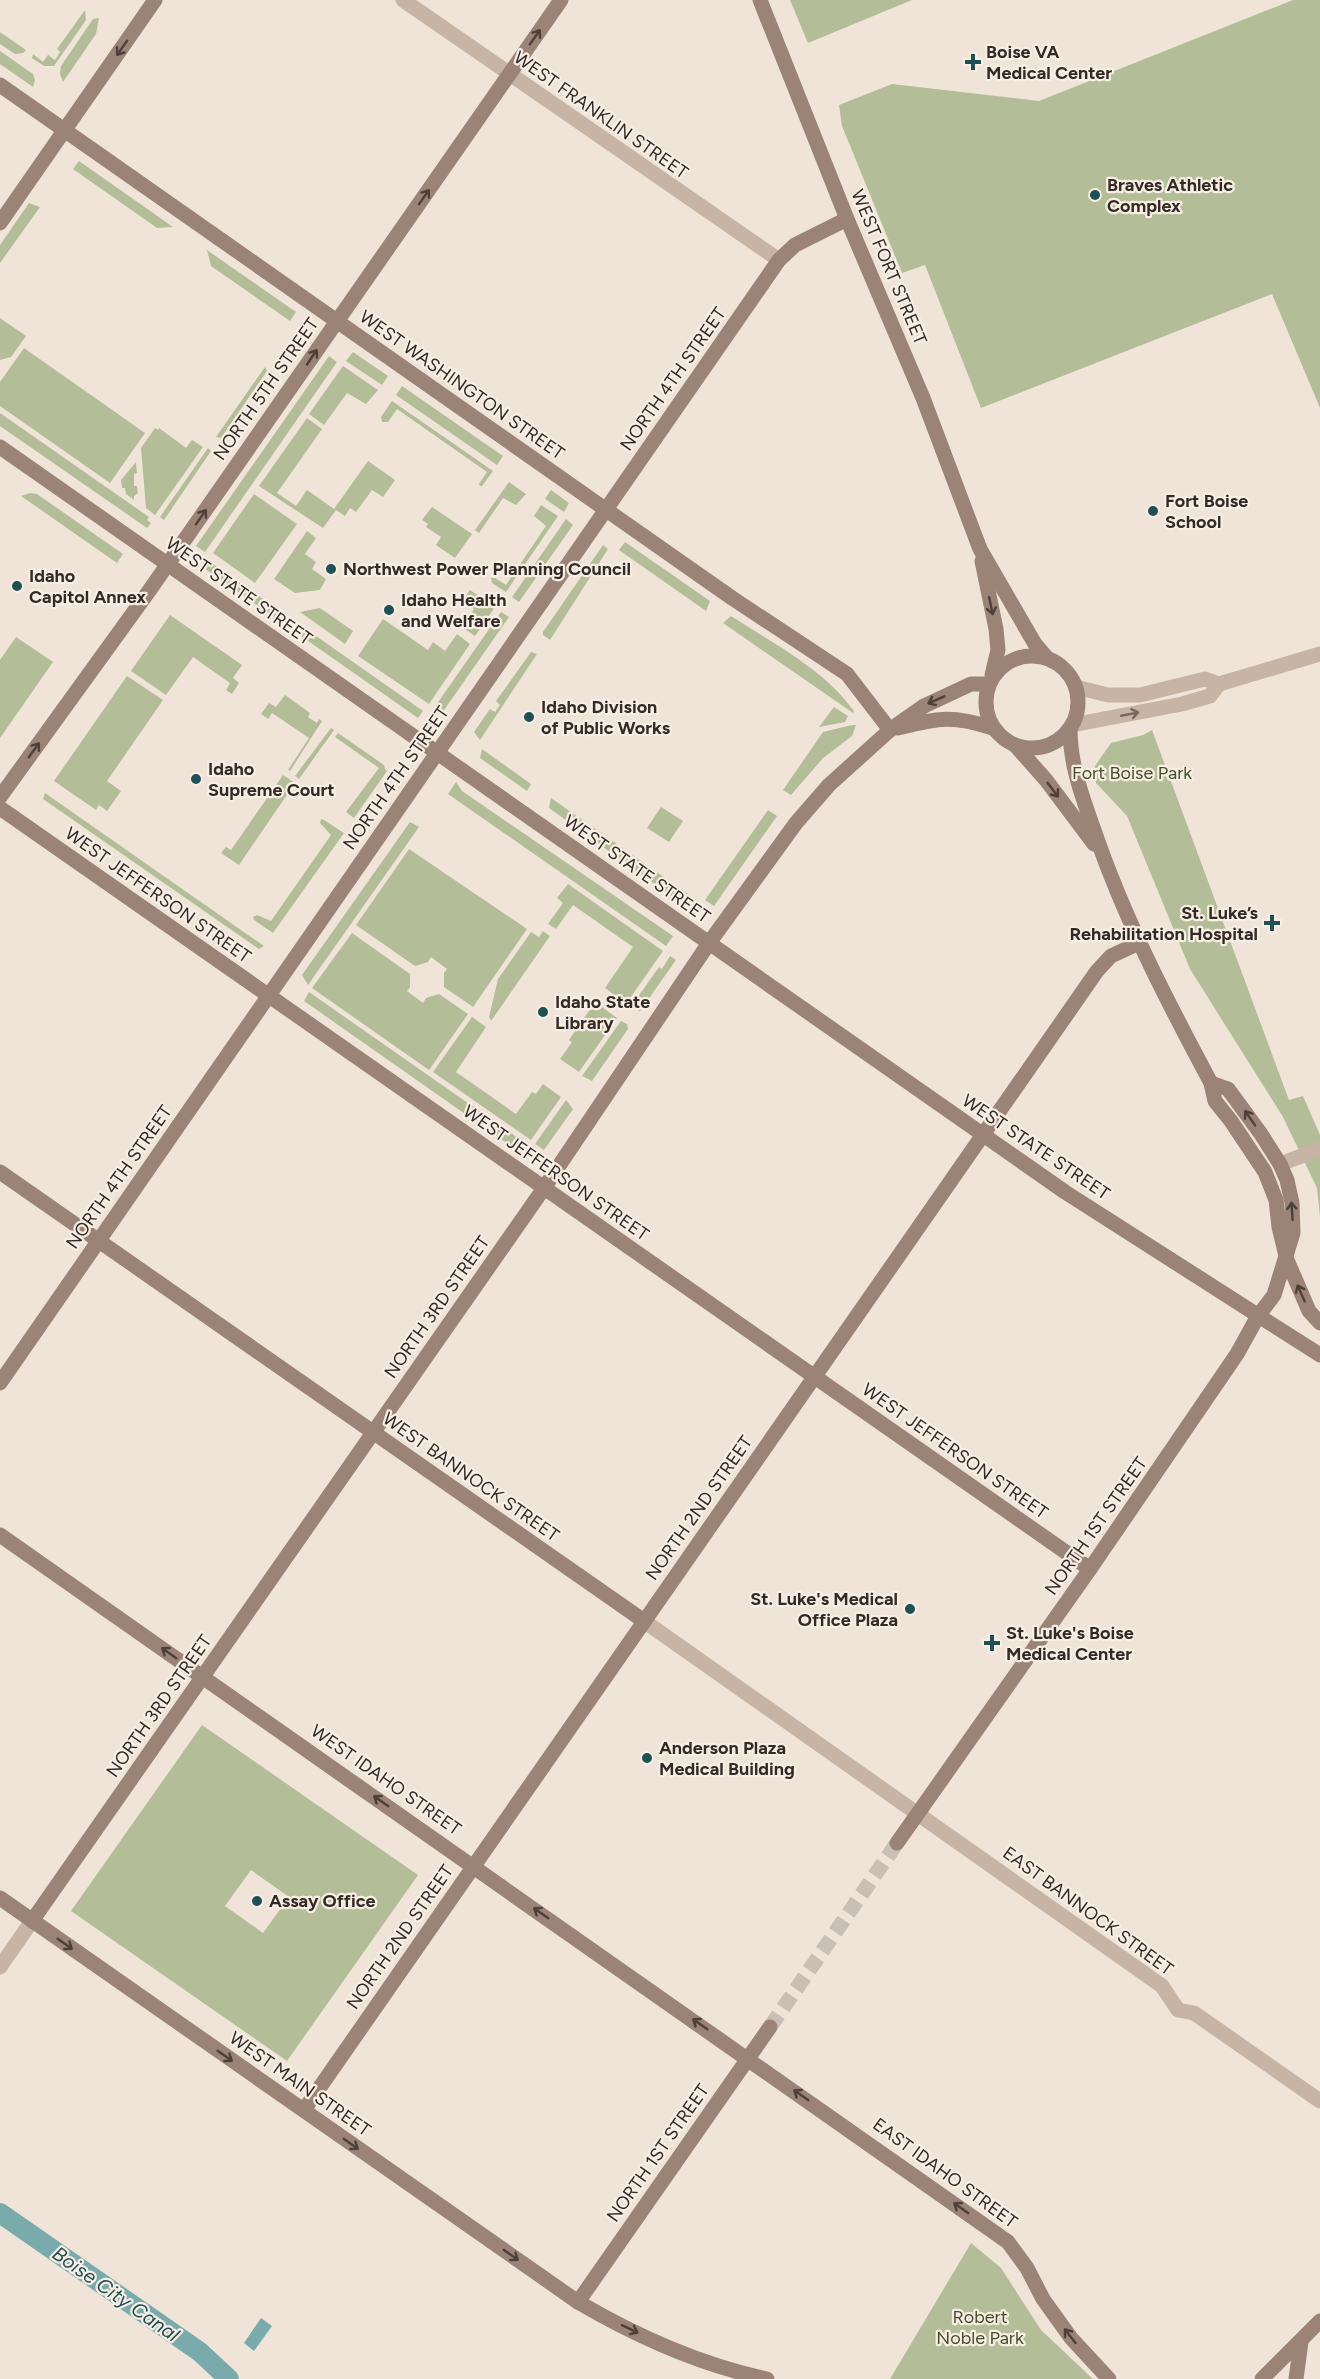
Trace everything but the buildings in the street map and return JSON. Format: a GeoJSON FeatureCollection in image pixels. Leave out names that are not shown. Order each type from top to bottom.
{"type":"FeatureCollection","features":[{"type":"Feature","properties":{"kind":"street"},"geometry":{"type":"LineString","coordinates":[[0,223],[155,0]]}},
{"type":"Feature","properties":{"kind":"street","name":"WEST FRANKLIN STREET"},"geometry":{"type":"LineString","coordinates":[[403,0],[779,260]]}},
{"type":"Feature","properties":{"kind":"street","name":"NORTH 5TH STREET"},"geometry":{"type":"LineString","coordinates":[[0,797],[167,565],[561,0]]}},
{"type":"Feature","properties":{"kind":"street","name":"WEST FORT STREET"},"geometry":{"type":"LineString","coordinates":[[760,0],[847,219],[923,398],[980,549],[998,650],[990,681]]}},
{"type":"Feature","properties":{"kind":"street","name":"WEST WASHINGTON STREET"},"geometry":{"type":"LineString","coordinates":[[0,86],[732,598],[848,674],[890,730]]}},
{"type":"Feature","properties":{"kind":"street","name":"NORTH 4TH STREET"},"geometry":{"type":"LineString","coordinates":[[0,1383],[779,260],[795,245],[847,219]]}},
{"type":"Feature","properties":{"kind":"street","name":"WEST STATE STREET"},"geometry":{"type":"LineString","coordinates":[[0,447],[1065,1192],[1320,1355]]}},
{"type":"Feature","properties":{"kind":"street","name":"WEST FORT STREET"},"geometry":{"type":"LineString","coordinates":[[980,549],[1035,644],[1047,658]]}},
{"type":"Feature","properties":{"kind":"street"},"geometry":{"type":"LineString","coordinates":[[1076,687],[1108,695],[1140,695],[1205,679],[1219,684],[1320,654]]}},
{"type":"Feature","properties":{"kind":"street"},"geometry":{"type":"LineString","coordinates":[[1032,655],[1047,658],[1060,665],[1070,675],[1076,687],[1077,712],[1071,727],[1054,743],[1041,748],[1015,745],[1002,738],[993,728],[987,716],[985,703],[990,681],[1002,666],[1016,658],[1032,655]]}},
{"type":"Feature","properties":{"kind":"street","name":"NORTH 3RD STREET"},"geometry":{"type":"LineString","coordinates":[[32,1921],[544,1188],[709,943],[796,823],[829,785],[890,730],[924,706],[971,684],[990,681]]}},
{"type":"Feature","properties":{"kind":"street"},"geometry":{"type":"LineString","coordinates":[[1071,727],[1210,696],[1219,684]]}},
{"type":"Feature","properties":{"kind":"street","name":"NORTH 3RD STREET"},"geometry":{"type":"LineString","coordinates":[[890,730],[940,718],[963,719],[993,728]]}},
{"type":"Feature","properties":{"kind":"street"},"geometry":{"type":"LineString","coordinates":[[1071,727],[1074,772],[1102,854],[1139,943],[1211,1083],[1215,1101],[1265,1172],[1276,1200],[1279,1227],[1287,1260],[1309,1311],[1320,1323]]}},
{"type":"Feature","properties":{"kind":"street"},"geometry":{"type":"LineString","coordinates":[[1015,745],[1046,780],[1102,854]]}},
{"type":"Feature","properties":{"kind":"street","name":"WEST JEFFERSON STREET"},"geometry":{"type":"LineString","coordinates":[[0,808],[1090,1569]]}},
{"type":"Feature","properties":{"kind":"street","name":"NORTH 2ND STREET"},"geometry":{"type":"LineString","coordinates":[[304,2110],[1097,970],[1112,956],[1139,943]]}},
{"type":"Feature","properties":{"kind":"street"},"geometry":{"type":"LineString","coordinates":[[1211,1083],[1228,1089],[1280,1164],[1287,1180],[1292,1203],[1293,1233],[1287,1260],[1274,1295],[1258,1316]]}},
{"type":"Feature","properties":{"kind":"street"},"geometry":{"type":"LineString","coordinates":[[1280,1164],[1320,1149]]}},
{"type":"Feature","properties":{"kind":"street","name":"WEST BANNOCK STREET"},"geometry":{"type":"LineString","coordinates":[[0,1172],[919,1814]]}},
{"type":"Feature","properties":{"kind":"street","name":"NORTH 1ST STREET"},"geometry":{"type":"LineString","coordinates":[[897,1843],[1238,1354],[1258,1316]]}},
{"type":"Feature","properties":{"kind":"street","name":"WEST IDAHO STREET"},"geometry":{"type":"LineString","coordinates":[[0,1535],[748,2058]]}},
{"type":"Feature","properties":{"kind":"street","name":"EAST BANNOCK STREET"},"geometry":{"type":"LineString","coordinates":[[919,1814],[1162,1986],[1178,2010],[1194,2013],[1320,2101]]}},
{"type":"Feature","properties":{"kind":"street","name":"WEST MAIN STREET"},"geometry":{"type":"LineString","coordinates":[[0,1898],[578,2302],[637,2333],[729,2371],[767,2379]]}},
{"type":"Feature","properties":{"kind":"street"},"geometry":{"type":"LineString","coordinates":[[0,1967],[32,1921]]}},
{"type":"Feature","properties":{"kind":"street","name":"NORTH 1ST STREET"},"geometry":{"type":"LineString","coordinates":[[578,2302],[770,2027]]}},
{"type":"Feature","properties":{"kind":"street","name":"EAST IDAHO STREET"},"geometry":{"type":"LineString","coordinates":[[748,2058],[1008,2241],[1027,2268],[1043,2299],[1071,2338],[1109,2379]]}},
{"type":"Feature","properties":{"kind":"street"},"geometry":{"type":"LineString","coordinates":[[1262,2379],[1320,2321]]}},
{"type":"Feature","properties":{"kind":"street"},"geometry":{"type":"LineString","coordinates":[[1296,2379],[1301,2342]]}},
{"type":"Feature","properties":{"kind":"green space"},"geometry":{"type":"Polygon","coordinates":[[[790,0],[912,0],[808,43],[790,0]]]}},
{"type":"Feature","properties":{"kind":"green space","name":"Braves Athletic Complex"},"geometry":{"type":"Polygon","coordinates":[[[1293,0],[1320,0],[1320,408],[1272,294],[981,408],[925,265],[902,273],[842,126],[839,105],[892,84],[1039,101],[1293,0]]]}},
{"type":"Feature","properties":{"kind":"green space"},"geometry":{"type":"Polygon","coordinates":[[[85,10],[86,20],[54,66],[44,66],[32,58],[33,54],[43,62],[48,55],[55,60],[60,52],[57,49],[85,10]]]}},
{"type":"Feature","properties":{"kind":"green space"},"geometry":{"type":"Polygon","coordinates":[[[99,18],[96,34],[63,82],[60,74],[61,66],[93,19],[99,18]]]}},
{"type":"Feature","properties":{"kind":"green space"},"geometry":{"type":"Polygon","coordinates":[[[0,32],[26,50],[15,54],[0,44],[0,32]]]}},
{"type":"Feature","properties":{"kind":"green space"},"geometry":{"type":"Polygon","coordinates":[[[0,51],[33,74],[35,80],[33,87],[0,64],[0,51]]]}},
{"type":"Feature","properties":{"kind":"green space"},"geometry":{"type":"Polygon","coordinates":[[[79,161],[173,227],[157,228],[73,169],[79,161]]]}},
{"type":"Feature","properties":{"kind":"green space"},"geometry":{"type":"Polygon","coordinates":[[[29,203],[40,207],[0,263],[0,245],[29,203]]]}},
{"type":"Feature","properties":{"kind":"green space"},"geometry":{"type":"Polygon","coordinates":[[[207,250],[296,312],[290,321],[211,266],[207,250]]]}},
{"type":"Feature","properties":{"kind":"green space"},"geometry":{"type":"Polygon","coordinates":[[[0,318],[26,336],[11,357],[0,360],[0,318]]]}},
{"type":"Feature","properties":{"kind":"green space"},"geometry":{"type":"Polygon","coordinates":[[[24,348],[145,433],[110,483],[0,406],[0,382],[24,348]]]}},
{"type":"Feature","properties":{"kind":"green space"},"geometry":{"type":"Polygon","coordinates":[[[353,352],[388,376],[382,385],[346,361],[353,352]]]}},
{"type":"Feature","properties":{"kind":"green space"},"geometry":{"type":"Polygon","coordinates":[[[329,356],[337,362],[205,552],[196,546],[329,356]]]}},
{"type":"Feature","properties":{"kind":"green space"},"geometry":{"type":"Polygon","coordinates":[[[343,366],[378,390],[366,404],[347,393],[324,425],[309,414],[343,366]]]}},
{"type":"Feature","properties":{"kind":"green space"},"geometry":{"type":"Polygon","coordinates":[[[265,367],[267,371],[221,438],[216,437],[265,367]]]}},
{"type":"Feature","properties":{"kind":"green space"},"geometry":{"type":"Polygon","coordinates":[[[402,386],[503,456],[497,465],[396,395],[402,386]]]}},
{"type":"Feature","properties":{"kind":"green space"},"geometry":{"type":"Polygon","coordinates":[[[392,401],[493,471],[482,486],[479,484],[487,472],[397,409],[388,422],[382,422],[381,417],[392,401]]]}},
{"type":"Feature","properties":{"kind":"green space"},"geometry":{"type":"Polygon","coordinates":[[[0,413],[149,517],[147,520],[151,523],[147,528],[0,426],[0,413]]]}},
{"type":"Feature","properties":{"kind":"green space"},"geometry":{"type":"Polygon","coordinates":[[[307,418],[322,429],[277,493],[296,506],[307,490],[334,509],[368,461],[395,480],[383,497],[372,490],[356,512],[350,508],[345,516],[336,510],[323,528],[259,486],[307,418]]]}},
{"type":"Feature","properties":{"kind":"green space"},"geometry":{"type":"Polygon","coordinates":[[[155,428],[158,430],[159,428],[186,448],[192,440],[203,447],[155,515],[146,508],[141,448],[155,428]]]}},
{"type":"Feature","properties":{"kind":"green space"},"geometry":{"type":"Polygon","coordinates":[[[208,448],[211,451],[164,520],[160,517],[208,448]]]}},
{"type":"Feature","properties":{"kind":"green space"},"geometry":{"type":"Polygon","coordinates":[[[136,462],[137,473],[134,474],[134,486],[137,486],[138,493],[134,496],[134,500],[126,494],[125,488],[122,488],[121,480],[136,462]]]}},
{"type":"Feature","properties":{"kind":"green space"},"geometry":{"type":"Polygon","coordinates":[[[509,482],[526,494],[516,505],[503,498],[479,533],[475,530],[509,482]]]}},
{"type":"Feature","properties":{"kind":"green space"},"geometry":{"type":"Polygon","coordinates":[[[551,490],[569,503],[564,512],[545,499],[551,490]]]}},
{"type":"Feature","properties":{"kind":"green space"},"geometry":{"type":"Polygon","coordinates":[[[30,493],[37,494],[123,554],[117,563],[21,496],[30,493]]]}},
{"type":"Feature","properties":{"kind":"green space"},"geometry":{"type":"Polygon","coordinates":[[[254,494],[297,524],[255,583],[213,553],[254,494]]]}},
{"type":"Feature","properties":{"kind":"green space"},"geometry":{"type":"Polygon","coordinates":[[[541,505],[558,516],[506,592],[492,583],[491,578],[506,585],[546,526],[534,516],[541,505]]]}},
{"type":"Feature","properties":{"kind":"green space"},"geometry":{"type":"Polygon","coordinates":[[[432,507],[472,534],[455,558],[436,545],[441,537],[426,527],[428,524],[422,520],[432,507]]]}},
{"type":"Feature","properties":{"kind":"green space"},"geometry":{"type":"Polygon","coordinates":[[[566,519],[573,525],[519,602],[512,597],[566,519]]]}},
{"type":"Feature","properties":{"kind":"green space"},"geometry":{"type":"Polygon","coordinates":[[[307,531],[316,538],[305,554],[316,562],[312,569],[326,579],[320,590],[295,593],[274,579],[307,531]]]}},
{"type":"Feature","properties":{"kind":"green space"},"geometry":{"type":"Polygon","coordinates":[[[625,542],[710,601],[706,611],[619,550],[625,542]]]}},
{"type":"Feature","properties":{"kind":"green space"},"geometry":{"type":"Polygon","coordinates":[[[603,545],[608,549],[550,640],[543,635],[543,632],[603,545]]]}},
{"type":"Feature","properties":{"kind":"green space"},"geometry":{"type":"Polygon","coordinates":[[[206,559],[423,711],[418,718],[201,566],[206,559]]]}},
{"type":"Feature","properties":{"kind":"green space"},"geometry":{"type":"Polygon","coordinates":[[[470,590],[495,607],[475,636],[462,627],[474,609],[463,600],[470,590]]]}},
{"type":"Feature","properties":{"kind":"green space"},"geometry":{"type":"Polygon","coordinates":[[[320,608],[353,631],[345,644],[300,612],[320,608]]]}},
{"type":"Feature","properties":{"kind":"green space"},"geometry":{"type":"Polygon","coordinates":[[[501,612],[509,617],[442,713],[434,708],[501,612]]]}},
{"type":"Feature","properties":{"kind":"green space"},"geometry":{"type":"Polygon","coordinates":[[[170,615],[242,665],[233,678],[239,683],[232,694],[226,690],[230,683],[193,657],[166,695],[131,671],[170,615]]]}},
{"type":"Feature","properties":{"kind":"green space"},"geometry":{"type":"Polygon","coordinates":[[[731,616],[813,670],[842,696],[854,711],[853,713],[723,623],[731,616]]]}},
{"type":"Feature","properties":{"kind":"green space"},"geometry":{"type":"Polygon","coordinates":[[[383,619],[428,650],[433,642],[445,651],[457,634],[470,644],[429,704],[358,656],[383,619]]]}},
{"type":"Feature","properties":{"kind":"green space"},"geometry":{"type":"Polygon","coordinates":[[[16,637],[53,662],[0,738],[0,660],[16,637]]]}},
{"type":"Feature","properties":{"kind":"green space"},"geometry":{"type":"Polygon","coordinates":[[[531,652],[537,654],[480,740],[474,732],[490,709],[495,712],[500,705],[496,701],[531,652]]]}},
{"type":"Feature","properties":{"kind":"green space"},"geometry":{"type":"Polygon","coordinates":[[[127,676],[163,700],[107,781],[121,791],[107,811],[99,805],[96,810],[54,781],[127,676]]]}},
{"type":"Feature","properties":{"kind":"green space"},"geometry":{"type":"Polygon","coordinates":[[[285,695],[310,713],[308,717],[317,723],[319,719],[322,721],[290,771],[288,770],[309,738],[272,713],[268,719],[261,714],[269,703],[276,707],[285,695]]]}},
{"type":"Feature","properties":{"kind":"green space"},"geometry":{"type":"Polygon","coordinates":[[[834,707],[848,716],[845,722],[819,727],[834,707]]]}},
{"type":"Feature","properties":{"kind":"green space"},"geometry":{"type":"Polygon","coordinates":[[[856,725],[852,736],[823,758],[791,795],[783,790],[823,732],[856,725]]]}},
{"type":"Feature","properties":{"kind":"green space"},"geometry":{"type":"Polygon","coordinates":[[[331,728],[334,730],[299,779],[295,776],[331,728]]]}},
{"type":"Feature","properties":{"kind":"green space","name":"Fort Boise Park"},"geometry":{"type":"Polygon","coordinates":[[[1152,730],[1289,1100],[1303,1096],[1320,1135],[1320,1217],[1317,1188],[1283,1117],[1190,969],[1127,816],[1096,783],[1095,766],[1111,743],[1143,735],[1152,730]]]}},
{"type":"Feature","properties":{"kind":"green space"},"geometry":{"type":"Polygon","coordinates":[[[338,733],[384,765],[387,771],[354,818],[346,812],[379,768],[335,737],[338,733]]]}},
{"type":"Feature","properties":{"kind":"green space"},"geometry":{"type":"Polygon","coordinates":[[[482,749],[531,784],[527,791],[480,758],[482,749]]]}},
{"type":"Feature","properties":{"kind":"green space"},"geometry":{"type":"Polygon","coordinates":[[[283,775],[295,783],[239,865],[221,853],[226,847],[231,850],[283,775]]]}},
{"type":"Feature","properties":{"kind":"green space"},"geometry":{"type":"Polygon","coordinates":[[[456,782],[462,791],[673,936],[666,946],[448,794],[456,782]]]}},
{"type":"Feature","properties":{"kind":"green space"},"geometry":{"type":"Polygon","coordinates":[[[45,793],[264,946],[259,949],[43,799],[45,793]]]}},
{"type":"Feature","properties":{"kind":"green space"},"geometry":{"type":"Polygon","coordinates":[[[551,798],[698,901],[692,911],[549,808],[551,798]]]}},
{"type":"Feature","properties":{"kind":"green space"},"geometry":{"type":"Polygon","coordinates":[[[661,807],[683,821],[669,842],[647,828],[661,807]]]}},
{"type":"Feature","properties":{"kind":"green space"},"geometry":{"type":"Polygon","coordinates":[[[768,810],[777,816],[714,906],[705,900],[768,810]]]}},
{"type":"Feature","properties":{"kind":"green space"},"geometry":{"type":"Polygon","coordinates":[[[321,819],[344,833],[273,933],[253,917],[257,915],[271,921],[331,835],[320,823],[321,819]]]}},
{"type":"Feature","properties":{"kind":"green space"},"geometry":{"type":"Polygon","coordinates":[[[410,822],[419,827],[308,985],[302,975],[410,822]]]}},
{"type":"Feature","properties":{"kind":"green space"},"geometry":{"type":"Polygon","coordinates":[[[409,849],[527,929],[473,1007],[444,987],[444,973],[447,969],[431,957],[428,962],[415,966],[356,925],[409,849]]]}},
{"type":"Feature","properties":{"kind":"green space"},"geometry":{"type":"Polygon","coordinates":[[[568,884],[663,951],[626,1004],[605,988],[633,947],[573,905],[556,929],[548,924],[563,903],[557,898],[568,884]]]}},
{"type":"Feature","properties":{"kind":"green space"},"geometry":{"type":"Polygon","coordinates":[[[543,931],[550,936],[491,1021],[489,1017],[498,979],[531,932],[539,937],[543,931]]]}},
{"type":"Feature","properties":{"kind":"green space"},"geometry":{"type":"Polygon","coordinates":[[[352,933],[410,974],[410,987],[407,991],[423,1003],[426,998],[439,994],[468,1014],[429,1070],[312,988],[352,933]]]}},
{"type":"Feature","properties":{"kind":"green space"},"geometry":{"type":"Polygon","coordinates":[[[670,956],[676,960],[640,1011],[630,1008],[659,967],[662,969],[670,956]]]}},
{"type":"Feature","properties":{"kind":"green space"},"geometry":{"type":"Polygon","coordinates":[[[309,992],[528,1145],[522,1154],[304,1001],[309,992]]]}},
{"type":"Feature","properties":{"kind":"green space"},"geometry":{"type":"Polygon","coordinates":[[[595,1002],[617,1018],[579,1072],[560,1059],[572,1042],[569,1040],[595,1002]]]}},
{"type":"Feature","properties":{"kind":"green space"},"geometry":{"type":"Polygon","coordinates":[[[472,1017],[486,1027],[456,1072],[516,1114],[532,1092],[536,1094],[543,1084],[561,1097],[531,1140],[433,1072],[472,1017]]]}},
{"type":"Feature","properties":{"kind":"green space"},"geometry":{"type":"Polygon","coordinates":[[[621,1021],[627,1024],[628,1029],[592,1081],[582,1076],[621,1021]]]}},
{"type":"Feature","properties":{"kind":"green space"},"geometry":{"type":"Polygon","coordinates":[[[566,1100],[573,1109],[544,1150],[535,1144],[566,1100]]]}},
{"type":"Feature","properties":{"kind":"green space"},"geometry":{"type":"Polygon","coordinates":[[[202,1725],[418,1875],[287,2061],[71,1911],[202,1725]],[[251,1870],[225,1906],[263,1933],[289,1897],[251,1870]]]}},
{"type":"Feature","properties":{"kind":"green space","name":"Robert Noble Park"},"geometry":{"type":"Polygon","coordinates":[[[971,2243],[1001,2268],[1041,2330],[1093,2379],[890,2379],[971,2243]]]}},
{"type":"Feature","properties":{"kind":"water"},"geometry":{"type":"Polygon","coordinates":[[[261,2318],[272,2326],[254,2351],[244,2343],[261,2318]]]}},
{"type":"Feature","properties":{"kind":"waterway","name":"Boise City Canal"},"geometry":{"type":"LineString","coordinates":[[0,2213],[200,2352],[229,2379]]}},
{"type":"Feature","properties":{"kind":"tunnel"},"geometry":{"type":"LineString","coordinates":[[770,2027],[897,1843]]}},
{"type":"Feature","properties":{"kind":"place","name":"Boise VA Medical Center"},"geometry":{"type":"Point","coordinates":[973,62]}},
{"type":"Feature","properties":{"kind":"place","name":"Braves Athletic Complex"},"geometry":{"type":"Point","coordinates":[1095,195]}},
{"type":"Feature","properties":{"kind":"place","name":"Fort Boise School"},"geometry":{"type":"Point","coordinates":[1153,511]}},
{"type":"Feature","properties":{"kind":"place","name":"Northwest Power Planning Council"},"geometry":{"type":"Point","coordinates":[331,569]}},
{"type":"Feature","properties":{"kind":"place","name":"Idaho Capitol Annex"},"geometry":{"type":"Point","coordinates":[17,586]}},
{"type":"Feature","properties":{"kind":"place","name":"Idaho Health and Welfare"},"geometry":{"type":"Point","coordinates":[389,610]}},
{"type":"Feature","properties":{"kind":"place","name":"Idaho Division of Public Works"},"geometry":{"type":"Point","coordinates":[529,717]}},
{"type":"Feature","properties":{"kind":"place","name":"Idaho Supreme Court"},"geometry":{"type":"Point","coordinates":[196,779]}},
{"type":"Feature","properties":{"kind":"place","name":"St. Luke’s Rehabilitation Hospital"},"geometry":{"type":"Point","coordinates":[1272,923]}},
{"type":"Feature","properties":{"kind":"place","name":"Idaho State Library"},"geometry":{"type":"Point","coordinates":[543,1012]}},
{"type":"Feature","properties":{"kind":"place","name":"St. Luke's Medical Office Plaza"},"geometry":{"type":"Point","coordinates":[910,1609]}},
{"type":"Feature","properties":{"kind":"place","name":"St. Luke's Boise Medical Center"},"geometry":{"type":"Point","coordinates":[992,1643]}},
{"type":"Feature","properties":{"kind":"place","name":"Anderson Plaza Medical Building"},"geometry":{"type":"Point","coordinates":[647,1758]}},
{"type":"Feature","properties":{"kind":"place","name":"Assay Office"},"geometry":{"type":"Point","coordinates":[257,1901]}}]}
